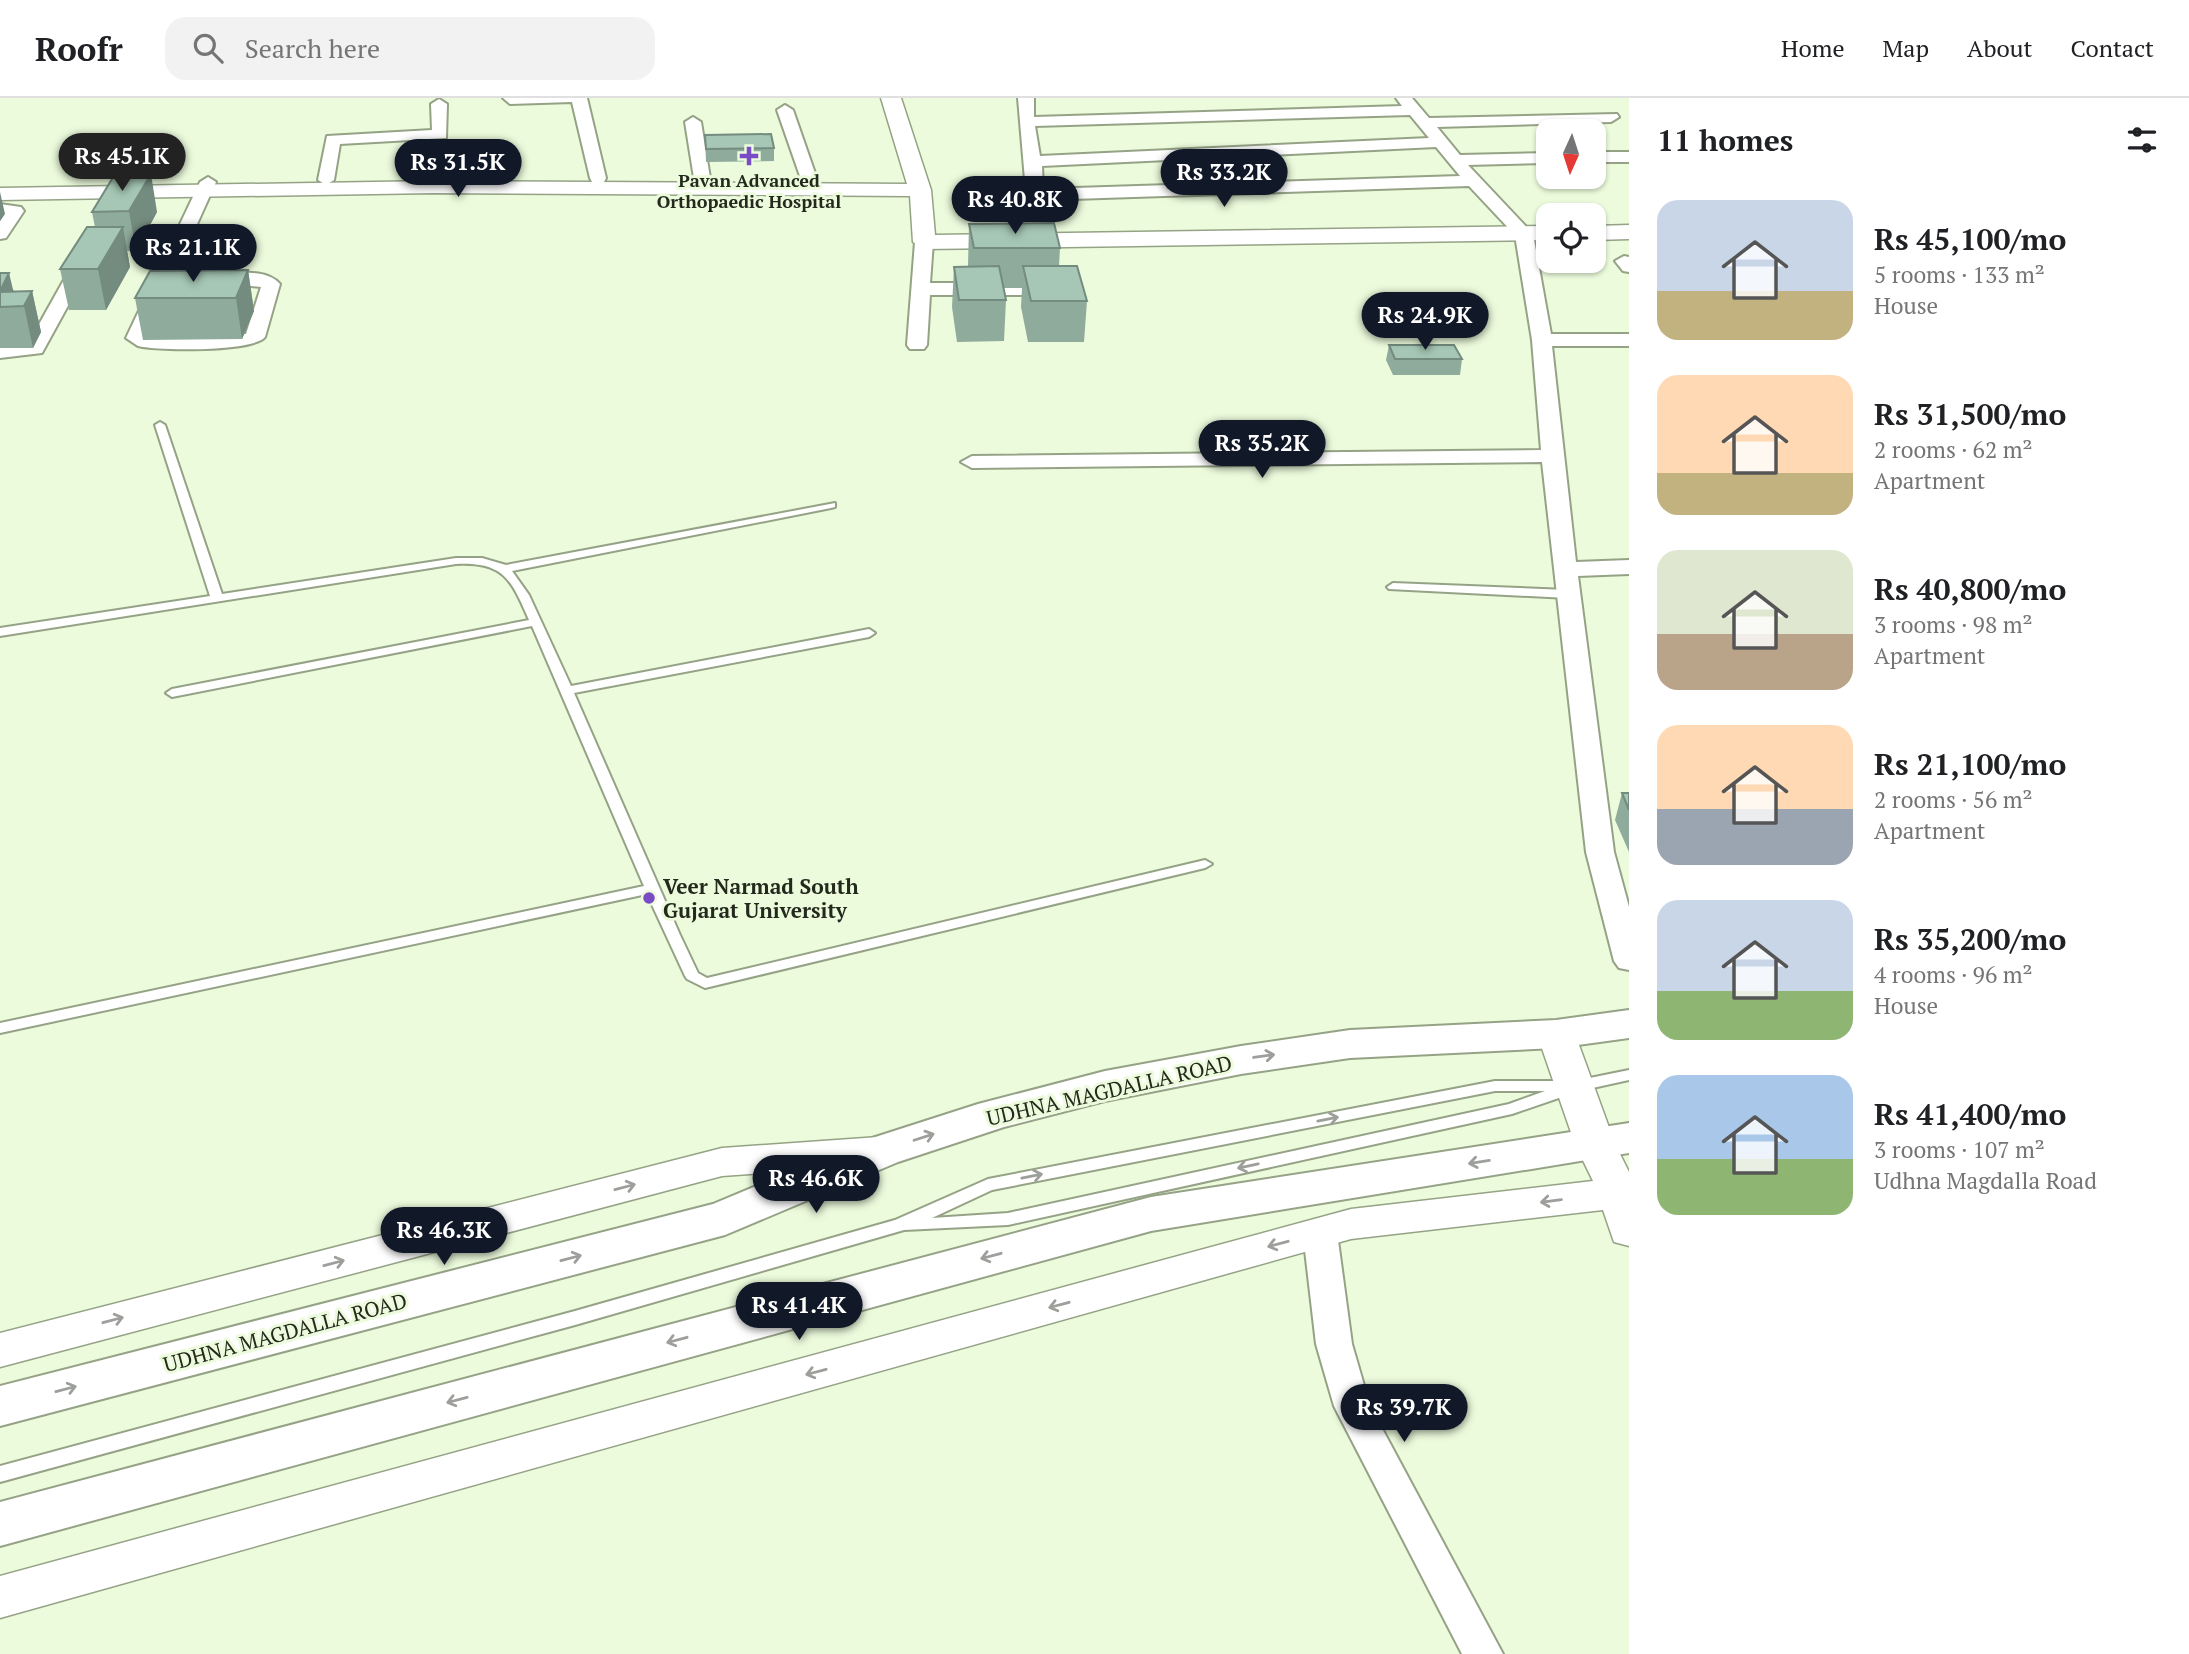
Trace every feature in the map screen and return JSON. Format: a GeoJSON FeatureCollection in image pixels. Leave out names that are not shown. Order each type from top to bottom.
{"type":"FeatureCollection","features":[{"type":"Feature","properties":{"kind":"main road","name":"UDHNA MAGDALLA ROAD"},"geometry":{"type":"LineString","coordinates":[[0,1406],[725,1218],[882,1151],[1043,1102],[1241,1059],[1350,1044],[1556,1034],[1629,1024]]}},
{"type":"Feature","properties":{"kind":"main road"},"geometry":{"type":"LineString","coordinates":[[0,1524],[1151,1214],[1612,1141]]}},
{"type":"Feature","properties":{"kind":"street"},"geometry":{"type":"LineString","coordinates":[[510,99],[568,98]]}},
{"type":"Feature","properties":{"kind":"street"},"geometry":{"type":"LineString","coordinates":[[579,98],[598,178]]}},
{"type":"Feature","properties":{"kind":"street"},"geometry":{"type":"LineString","coordinates":[[891,98],[918,185],[924,242],[917,345]]}},
{"type":"Feature","properties":{"kind":"street"},"geometry":{"type":"LineString","coordinates":[[1026,98],[1026,122],[1035,192],[1048,196],[1473,181]]}},
{"type":"Feature","properties":{"kind":"street"},"geometry":{"type":"LineString","coordinates":[[326,180],[333,139],[440,135],[439,104]]}},
{"type":"Feature","properties":{"kind":"street"},"geometry":{"type":"LineString","coordinates":[[1026,122],[1408,104],[1473,181],[1524,234],[1542,340],[1552,456],[1600,852],[1629,961]]}},
{"type":"Feature","properties":{"kind":"street"},"geometry":{"type":"LineString","coordinates":[[785,110],[809,179]]}},
{"type":"Feature","properties":{"kind":"street"},"geometry":{"type":"LineString","coordinates":[[1424,123],[1611,117]]}},
{"type":"Feature","properties":{"kind":"street"},"geometry":{"type":"LineString","coordinates":[[693,122],[702,178]]}},
{"type":"Feature","properties":{"kind":"street"},"geometry":{"type":"LineString","coordinates":[[1032,161],[1441,142]]}},
{"type":"Feature","properties":{"kind":"street"},"geometry":{"type":"LineString","coordinates":[[1606,157],[1629,157]]}},
{"type":"Feature","properties":{"kind":"street"},"geometry":{"type":"LineString","coordinates":[[1456,160],[1536,158]]}},
{"type":"Feature","properties":{"kind":"street"},"geometry":{"type":"LineString","coordinates":[[0,194],[120,192],[326,180],[702,178],[809,179],[918,185]]}},
{"type":"Feature","properties":{"kind":"street"},"geometry":{"type":"LineString","coordinates":[[0,185],[918,185]]}},
{"type":"Feature","properties":{"kind":"street"},"geometry":{"type":"LineString","coordinates":[[173,258],[215,259],[218,261],[212,278],[267,281],[271,284],[266,308],[251,340],[138,341],[136,338],[150,308],[173,258],[206,187]]}},
{"type":"Feature","properties":{"kind":"street"},"geometry":{"type":"LineString","coordinates":[[109,213],[120,192]]}},
{"type":"Feature","properties":{"kind":"street"},"geometry":{"type":"LineString","coordinates":[[0,209],[15,211],[0,234]]}},
{"type":"Feature","properties":{"kind":"street"},"geometry":{"type":"LineString","coordinates":[[1606,233],[1629,232]]}},
{"type":"Feature","properties":{"kind":"street"},"geometry":{"type":"LineString","coordinates":[[924,242],[1536,234]]}},
{"type":"Feature","properties":{"kind":"street"},"geometry":{"type":"LineString","coordinates":[[0,352],[34,349],[92,244]]}},
{"type":"Feature","properties":{"kind":"street"},"geometry":{"type":"LineString","coordinates":[[81,265],[104,264]]}},
{"type":"Feature","properties":{"kind":"street"},"geometry":{"type":"LineString","coordinates":[[921,289],[1072,289]]}},
{"type":"Feature","properties":{"kind":"street"},"geometry":{"type":"LineString","coordinates":[[35,307],[58,307]]}},
{"type":"Feature","properties":{"kind":"street"},"geometry":{"type":"LineString","coordinates":[[150,308],[176,308]]}},
{"type":"Feature","properties":{"kind":"street"},"geometry":{"type":"LineString","coordinates":[[240,308],[266,308]]}},
{"type":"Feature","properties":{"kind":"street"},"geometry":{"type":"LineString","coordinates":[[1542,340],[1629,340]]}},
{"type":"Feature","properties":{"kind":"street"},"geometry":{"type":"LineString","coordinates":[[972,462],[1552,456]]}},
{"type":"Feature","properties":{"kind":"street"},"geometry":{"type":"LineString","coordinates":[[1566,569],[1629,567]]}},
{"type":"Feature","properties":{"kind":"street"},"geometry":{"type":"LineString","coordinates":[[0,1597],[1351,1224],[1626,1205],[1612,1141],[1576,1086],[1556,1034]]}},
{"type":"Feature","properties":{"kind":"street"},"geometry":{"type":"LineString","coordinates":[[0,1350],[722,1162],[882,1151]]}},
{"type":"Feature","properties":{"kind":"street"},"geometry":{"type":"LineString","coordinates":[[1321,1233],[1334,1344],[1352,1406],[1483,1654]]}},
{"type":"Feature","properties":{"kind":"lane"},"geometry":{"type":"LineString","coordinates":[[160,425],[218,598]]}},
{"type":"Feature","properties":{"kind":"lane"},"geometry":{"type":"LineString","coordinates":[[505,569],[831,505]]}},
{"type":"Feature","properties":{"kind":"lane"},"geometry":{"type":"LineString","coordinates":[[0,632],[456,561],[493,563],[505,569],[535,622],[568,691],[649,889],[692,976],[711,983],[1205,864]]}},
{"type":"Feature","properties":{"kind":"lane"},"geometry":{"type":"LineString","coordinates":[[1393,587],[1569,594]]}},
{"type":"Feature","properties":{"kind":"lane"},"geometry":{"type":"LineString","coordinates":[[172,693],[535,622]]}},
{"type":"Feature","properties":{"kind":"lane"},"geometry":{"type":"LineString","coordinates":[[568,691],[869,632]]}},
{"type":"Feature","properties":{"kind":"lane"},"geometry":{"type":"LineString","coordinates":[[0,1028],[649,889]]}},
{"type":"Feature","properties":{"kind":"lane"},"geometry":{"type":"LineString","coordinates":[[900,1226],[1008,1219],[1511,1109],[1576,1086],[1629,1075]]}},
{"type":"Feature","properties":{"kind":"lane"},"geometry":{"type":"LineString","coordinates":[[0,1474],[575,1318],[900,1226],[988,1185],[1495,1086],[1576,1086]]}},
{"type":"Feature","properties":{"kind":"building"},"geometry":{"type":"Polygon","coordinates":[[[771,134],[774,148],[706,149],[705,135],[771,134]]]}},
{"type":"Feature","properties":{"kind":"building"},"geometry":{"type":"Polygon","coordinates":[[[115,174],[151,174],[129,211],[92,212],[115,174]]]}},
{"type":"Feature","properties":{"kind":"building"},"geometry":{"type":"Polygon","coordinates":[[[1054,223],[1060,248],[974,248],[969,224],[1054,223]]]}},
{"type":"Feature","properties":{"kind":"building"},"geometry":{"type":"Polygon","coordinates":[[[87,227],[123,227],[98,269],[60,269],[87,227]]]}},
{"type":"Feature","properties":{"kind":"building"},"geometry":{"type":"Polygon","coordinates":[[[999,266],[1006,300],[959,300],[954,267],[999,266]]]}},
{"type":"Feature","properties":{"kind":"building"},"geometry":{"type":"Polygon","coordinates":[[[1023,266],[1077,266],[1087,301],[1031,301],[1023,266]]]}},
{"type":"Feature","properties":{"kind":"building"},"geometry":{"type":"Polygon","coordinates":[[[248,270],[236,298],[135,298],[150,271],[248,270]]]}},
{"type":"Feature","properties":{"kind":"building"},"geometry":{"type":"Polygon","coordinates":[[[0,273],[9,273],[0,291],[0,273]]]}},
{"type":"Feature","properties":{"kind":"building"},"geometry":{"type":"Polygon","coordinates":[[[32,291],[24,306],[0,307],[0,292],[32,291]]]}},
{"type":"Feature","properties":{"kind":"building"},"geometry":{"type":"Polygon","coordinates":[[[1389,345],[1454,345],[1462,359],[1395,359],[1389,345]]]}},
{"type":"Feature","properties":{"kind":"building"},"geometry":{"type":"Polygon","coordinates":[[[1622,793],[1629,793],[1629,810],[1622,793]]]}},
{"type":"Feature","properties":{"kind":"place","name":"Pavan Advanced Orthopaedic Hospital"},"geometry":{"type":"Point","coordinates":[749,156]}},
{"type":"Feature","properties":{"kind":"place","name":"Veer Narmad South Gujarat University"},"geometry":{"type":"Point","coordinates":[649,898]}}]}
